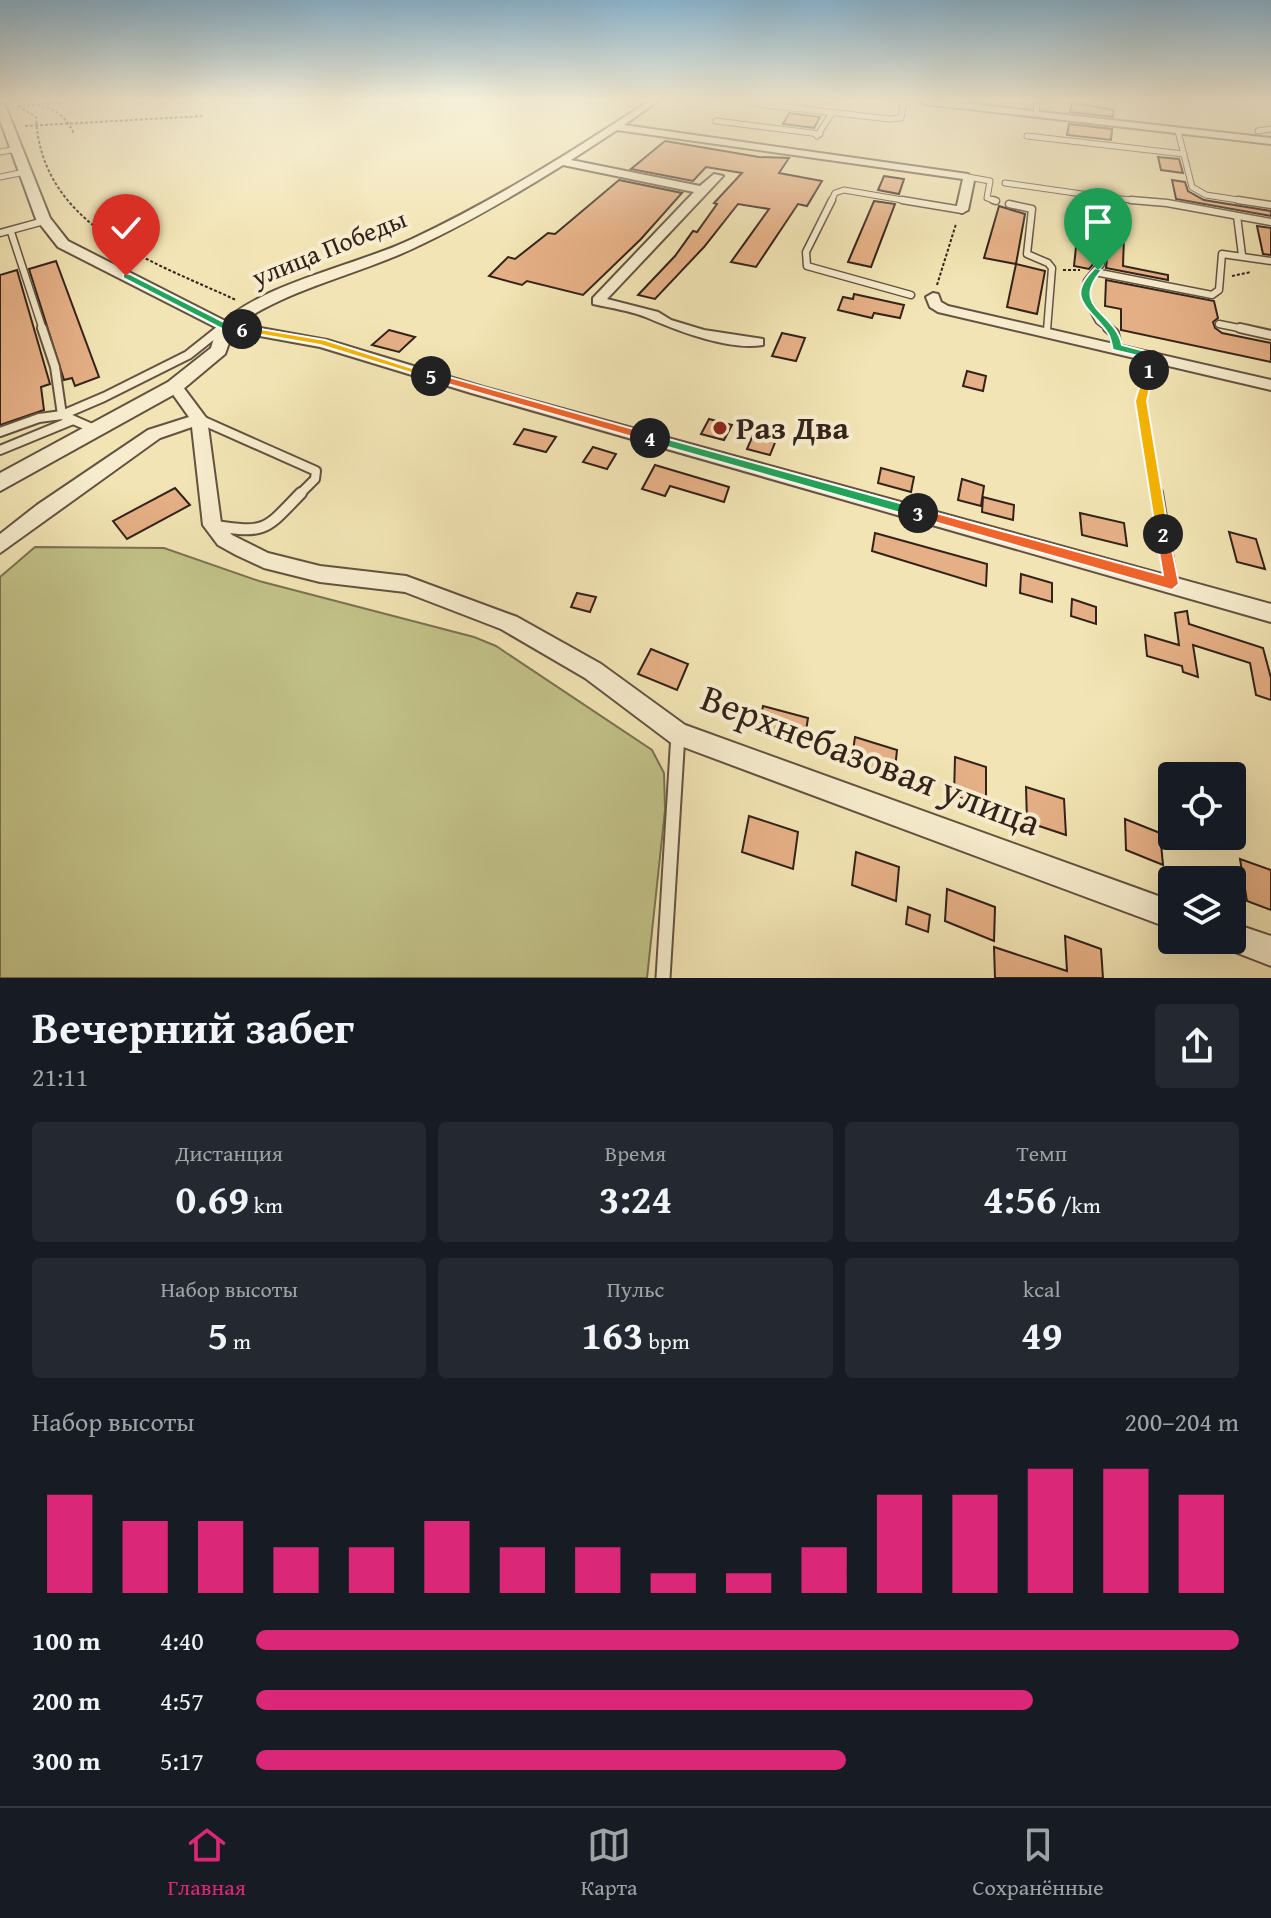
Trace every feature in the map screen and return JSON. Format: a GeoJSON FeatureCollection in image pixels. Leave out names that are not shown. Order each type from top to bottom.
{"type":"FeatureCollection","features":[{"type":"Feature","properties":{"kind":"street","name":"улица Победы"},"geometry":{"type":"LineString","coordinates":[[0,483],[175,386],[219,350],[226,326],[251,307],[412,244],[587,147]]}},
{"type":"Feature","properties":{"kind":"street"},"geometry":{"type":"LineString","coordinates":[[755,147],[968,177],[962,210]]}},
{"type":"Feature","properties":{"kind":"street"},"geometry":{"type":"LineString","coordinates":[[17,149],[44,221],[63,244],[226,326],[322,343],[477,390],[1271,613]]}},
{"type":"Feature","properties":{"kind":"street"},"geometry":{"type":"LineString","coordinates":[[564,162],[702,190]]}},
{"type":"Feature","properties":{"kind":"street"},"geometry":{"type":"LineString","coordinates":[[718,176],[598,301],[653,315],[666,323],[702,334],[758,342]]}},
{"type":"Feature","properties":{"kind":"street"},"geometry":{"type":"LineString","coordinates":[[933,297],[935,304],[943,309],[1271,385]]}},
{"type":"Feature","properties":{"kind":"street"},"geometry":{"type":"LineString","coordinates":[[175,386],[199,419],[212,525]]}},
{"type":"Feature","properties":{"kind":"street"},"geometry":{"type":"LineString","coordinates":[[0,545],[44,510],[154,434],[199,419]]}},
{"type":"Feature","properties":{"kind":"street","name":"Верхнебазовая улица"},"geometry":{"type":"LineString","coordinates":[[212,525],[225,540],[264,560],[320,574],[406,584],[509,623],[593,671],[678,734],[1158,910]]}},
{"type":"Feature","properties":{"kind":"street"},"geometry":{"type":"LineString","coordinates":[[1246,942],[1271,951]]}},
{"type":"Feature","properties":{"kind":"lane"},"geometry":{"type":"LineString","coordinates":[[1120,147],[1184,154]]}},
{"type":"Feature","properties":{"kind":"lane"},"geometry":{"type":"LineString","coordinates":[[1182,147],[1192,187],[1197,192],[1271,205]]}},
{"type":"Feature","properties":{"kind":"lane"},"geometry":{"type":"LineString","coordinates":[[0,152],[17,149]]}},
{"type":"Feature","properties":{"kind":"lane"},"geometry":{"type":"LineString","coordinates":[[0,177],[25,172]]}},
{"type":"Feature","properties":{"kind":"lane"},"geometry":{"type":"LineString","coordinates":[[968,177],[990,181],[987,198],[996,201]]}},
{"type":"Feature","properties":{"kind":"lane"},"geometry":{"type":"LineString","coordinates":[[1005,183],[1167,203],[1271,222]]}},
{"type":"Feature","properties":{"kind":"lane"},"geometry":{"type":"LineString","coordinates":[[911,295],[807,266],[806,252],[837,191],[962,210]]}},
{"type":"Feature","properties":{"kind":"lane"},"geometry":{"type":"LineString","coordinates":[[1110,198],[1105,203],[1101,264],[1087,281],[1085,296],[1099,321],[1114,333],[1117,347]]}},
{"type":"Feature","properties":{"kind":"lane"},"geometry":{"type":"LineString","coordinates":[[1009,204],[1032,209],[1027,254],[1048,263],[1052,268],[1047,331]]}},
{"type":"Feature","properties":{"kind":"lane"},"geometry":{"type":"LineString","coordinates":[[1237,216],[1242,255]]}},
{"type":"Feature","properties":{"kind":"lane"},"geometry":{"type":"LineString","coordinates":[[0,233],[44,221]]}},
{"type":"Feature","properties":{"kind":"lane"},"geometry":{"type":"LineString","coordinates":[[11,232],[55,367],[62,415]]}},
{"type":"Feature","properties":{"kind":"lane"},"geometry":{"type":"LineString","coordinates":[[1095,272],[1212,295],[1217,294],[1222,254],[1271,261]]}},
{"type":"Feature","properties":{"kind":"lane"},"geometry":{"type":"LineString","coordinates":[[1219,324],[1271,335]]}},
{"type":"Feature","properties":{"kind":"lane"},"geometry":{"type":"LineString","coordinates":[[0,432],[39,418],[62,415],[188,355],[226,326]]}},
{"type":"Feature","properties":{"kind":"lane"},"geometry":{"type":"LineString","coordinates":[[1153,356],[1141,401],[1172,584]]}},
{"type":"Feature","properties":{"kind":"lane"},"geometry":{"type":"LineString","coordinates":[[62,415],[94,429]]}},
{"type":"Feature","properties":{"kind":"lane"},"geometry":{"type":"LineString","coordinates":[[199,419],[311,466],[316,471],[315,479],[267,528],[247,531],[212,525]]}},
{"type":"Feature","properties":{"kind":"lane"},"geometry":{"type":"LineString","coordinates":[[0,450],[73,420]]}},
{"type":"Feature","properties":{"kind":"lane"},"geometry":{"type":"LineString","coordinates":[[663,978],[678,734]]}},
{"type":"Feature","properties":{"kind":"path"},"geometry":{"type":"LineString","coordinates":[[40,147],[60,195],[115,244],[251,307]]}},
{"type":"Feature","properties":{"kind":"path"},"geometry":{"type":"LineString","coordinates":[[933,297],[956,224]]}},
{"type":"Feature","properties":{"kind":"path"},"geometry":{"type":"LineString","coordinates":[[1220,277],[1254,271],[1258,259]]}},
{"type":"Feature","properties":{"kind":"green space"},"geometry":{"type":"Polygon","coordinates":[[[35,547],[164,548],[259,581],[474,637],[496,646],[652,750],[664,773],[665,810],[647,978],[0,978],[0,577],[35,547]]]}},
{"type":"Feature","properties":{"kind":"building"},"geometry":{"type":"Polygon","coordinates":[[[658,147],[698,147],[759,157],[789,158],[779,173],[822,181],[807,206],[798,204],[756,267],[731,262],[769,209],[738,204],[704,247],[655,299],[638,295],[675,256],[693,231],[697,232],[717,204],[714,203],[742,173],[706,167],[693,181],[631,169],[658,147]]]}},
{"type":"Feature","properties":{"kind":"building"},"geometry":{"type":"Polygon","coordinates":[[[1158,157],[1179,159],[1183,173],[1161,170],[1158,157]]]}},
{"type":"Feature","properties":{"kind":"building"},"geometry":{"type":"Polygon","coordinates":[[[884,176],[904,179],[899,194],[878,190],[884,176]]]}},
{"type":"Feature","properties":{"kind":"building"},"geometry":{"type":"Polygon","coordinates":[[[619,180],[682,193],[641,239],[583,295],[527,281],[522,285],[489,276],[508,257],[515,259],[548,233],[555,234],[619,180]]]}},
{"type":"Feature","properties":{"kind":"building"},"geometry":{"type":"Polygon","coordinates":[[[1172,180],[1185,182],[1188,191],[1204,200],[1271,211],[1271,216],[1176,199],[1172,180]]]}},
{"type":"Feature","properties":{"kind":"building"},"geometry":{"type":"Polygon","coordinates":[[[1081,199],[1099,202],[1095,262],[1089,269],[1074,266],[1081,199]]]}},
{"type":"Feature","properties":{"kind":"building"},"geometry":{"type":"Polygon","coordinates":[[[874,201],[895,204],[871,267],[848,262],[874,201]]]}},
{"type":"Feature","properties":{"kind":"building"},"geometry":{"type":"Polygon","coordinates":[[[1113,204],[1125,205],[1123,266],[1168,275],[1168,280],[1106,268],[1113,204]]]}},
{"type":"Feature","properties":{"kind":"building"},"geometry":{"type":"Polygon","coordinates":[[[999,206],[1025,214],[1016,264],[984,258],[999,206]]]}},
{"type":"Feature","properties":{"kind":"building"},"geometry":{"type":"Polygon","coordinates":[[[1257,226],[1271,228],[1271,255],[1263,254],[1257,226]]]}},
{"type":"Feature","properties":{"kind":"building"},"geometry":{"type":"Polygon","coordinates":[[[56,261],[99,377],[75,386],[72,378],[64,380],[29,269],[56,261]]]}},
{"type":"Feature","properties":{"kind":"building"},"geometry":{"type":"Polygon","coordinates":[[[1016,264],[1045,271],[1037,314],[1007,307],[1016,264]]]}},
{"type":"Feature","properties":{"kind":"building"},"geometry":{"type":"Polygon","coordinates":[[[17,270],[50,384],[41,387],[44,410],[0,425],[0,275],[17,270]]]}},
{"type":"Feature","properties":{"kind":"building"},"geometry":{"type":"Polygon","coordinates":[[[1106,280],[1214,301],[1218,318],[1213,322],[1215,328],[1222,333],[1271,343],[1271,362],[1121,330],[1121,309],[1105,306],[1106,280]]]}},
{"type":"Feature","properties":{"kind":"building"},"geometry":{"type":"Polygon","coordinates":[[[854,294],[904,305],[900,318],[874,313],[872,318],[838,310],[843,297],[853,299],[854,294]]]}},
{"type":"Feature","properties":{"kind":"building"},"geometry":{"type":"Polygon","coordinates":[[[389,330],[415,337],[399,352],[372,345],[389,330]]]}},
{"type":"Feature","properties":{"kind":"building"},"geometry":{"type":"Polygon","coordinates":[[[782,333],[805,338],[796,361],[772,356],[782,333]]]}},
{"type":"Feature","properties":{"kind":"building"},"geometry":{"type":"Polygon","coordinates":[[[967,371],[986,376],[983,391],[963,386],[967,371]]]}},
{"type":"Feature","properties":{"kind":"building"},"geometry":{"type":"Polygon","coordinates":[[[709,419],[732,425],[724,440],[701,434],[709,419]]]}},
{"type":"Feature","properties":{"kind":"building"},"geometry":{"type":"Polygon","coordinates":[[[524,429],[556,437],[546,452],[514,444],[524,429]]]}},
{"type":"Feature","properties":{"kind":"building"},"geometry":{"type":"Polygon","coordinates":[[[753,435],[776,440],[770,455],[747,449],[753,435]]]}},
{"type":"Feature","properties":{"kind":"building"},"geometry":{"type":"Polygon","coordinates":[[[593,447],[616,454],[607,469],[583,462],[593,447]]]}},
{"type":"Feature","properties":{"kind":"building"},"geometry":{"type":"Polygon","coordinates":[[[655,465],[729,487],[724,502],[670,486],[665,496],[642,489],[655,465]]]}},
{"type":"Feature","properties":{"kind":"building"},"geometry":{"type":"Polygon","coordinates":[[[881,468],[914,477],[911,492],[878,483],[881,468]]]}},
{"type":"Feature","properties":{"kind":"building"},"geometry":{"type":"Polygon","coordinates":[[[962,479],[984,486],[981,506],[958,500],[962,479]]]}},
{"type":"Feature","properties":{"kind":"building"},"geometry":{"type":"Polygon","coordinates":[[[175,488],[190,505],[127,539],[113,521],[175,488]]]}},
{"type":"Feature","properties":{"kind":"building"},"geometry":{"type":"Polygon","coordinates":[[[983,497],[1014,505],[1013,520],[982,512],[983,497]]]}},
{"type":"Feature","properties":{"kind":"building"},"geometry":{"type":"Polygon","coordinates":[[[1080,513],[1124,523],[1127,546],[1082,535],[1080,513]]]}},
{"type":"Feature","properties":{"kind":"building"},"geometry":{"type":"Polygon","coordinates":[[[1229,532],[1256,539],[1265,569],[1237,562],[1229,532]]]}},
{"type":"Feature","properties":{"kind":"building"},"geometry":{"type":"Polygon","coordinates":[[[875,533],[987,564],[986,586],[872,551],[875,533]]]}},
{"type":"Feature","properties":{"kind":"building"},"geometry":{"type":"Polygon","coordinates":[[[1021,574],[1052,583],[1052,602],[1020,593],[1021,574]]]}},
{"type":"Feature","properties":{"kind":"building"},"geometry":{"type":"Polygon","coordinates":[[[577,593],[596,597],[590,612],[571,607],[577,593]]]}},
{"type":"Feature","properties":{"kind":"building"},"geometry":{"type":"Polygon","coordinates":[[[1072,599],[1096,607],[1096,624],[1071,616],[1072,599]]]}},
{"type":"Feature","properties":{"kind":"building"},"geometry":{"type":"Polygon","coordinates":[[[1187,611],[1189,624],[1263,648],[1271,678],[1271,700],[1256,695],[1250,663],[1193,645],[1198,677],[1183,672],[1182,666],[1147,656],[1145,635],[1179,645],[1175,613],[1187,611]]]}},
{"type":"Feature","properties":{"kind":"building"},"geometry":{"type":"Polygon","coordinates":[[[651,649],[688,664],[677,690],[638,674],[651,649]]]}},
{"type":"Feature","properties":{"kind":"building"},"geometry":{"type":"Polygon","coordinates":[[[763,706],[808,718],[804,744],[758,731],[763,706]]]}},
{"type":"Feature","properties":{"kind":"building"},"geometry":{"type":"Polygon","coordinates":[[[855,737],[897,750],[894,779],[851,764],[855,737]]]}},
{"type":"Feature","properties":{"kind":"building"},"geometry":{"type":"Polygon","coordinates":[[[955,757],[986,767],[986,806],[954,796],[955,757]]]}},
{"type":"Feature","properties":{"kind":"building"},"geometry":{"type":"Polygon","coordinates":[[[1026,787],[1064,799],[1066,835],[1027,822],[1026,787]]]}},
{"type":"Feature","properties":{"kind":"building"},"geometry":{"type":"Polygon","coordinates":[[[749,816],[798,832],[793,869],[742,852],[749,816]]]}},
{"type":"Feature","properties":{"kind":"building"},"geometry":{"type":"Polygon","coordinates":[[[1125,819],[1158,832],[1158,850],[1162,850],[1163,865],[1126,850],[1125,819]]]}},
{"type":"Feature","properties":{"kind":"building"},"geometry":{"type":"Polygon","coordinates":[[[856,852],[899,867],[896,901],[852,885],[856,852]]]}},
{"type":"Feature","properties":{"kind":"building"},"geometry":{"type":"Polygon","coordinates":[[[1240,859],[1271,870],[1271,910],[1247,901],[1246,866],[1241,866],[1240,859]]]}},
{"type":"Feature","properties":{"kind":"building"},"geometry":{"type":"Polygon","coordinates":[[[947,889],[995,907],[994,941],[945,921],[947,889]]]}},
{"type":"Feature","properties":{"kind":"building"},"geometry":{"type":"Polygon","coordinates":[[[908,907],[930,915],[928,932],[906,924],[908,907]]]}},
{"type":"Feature","properties":{"kind":"building"},"geometry":{"type":"Polygon","coordinates":[[[1065,936],[1101,949],[1103,978],[995,978],[994,947],[1067,971],[1065,936]]]}},
{"type":"Feature","properties":{"kind":"place","name":"Раз Два"},"geometry":{"type":"Point","coordinates":[720,428]}},
{"type":"Feature","properties":{"kind":"route"},"geometry":{"type":"LineString","coordinates":[[126,276],[226,326],[322,343],[477,390],[1172,584],[1150,469],[1141,401],[1153,356],[1117,347],[1114,333],[1089,308],[1085,296],[1087,281],[1098,270]]}}]}
